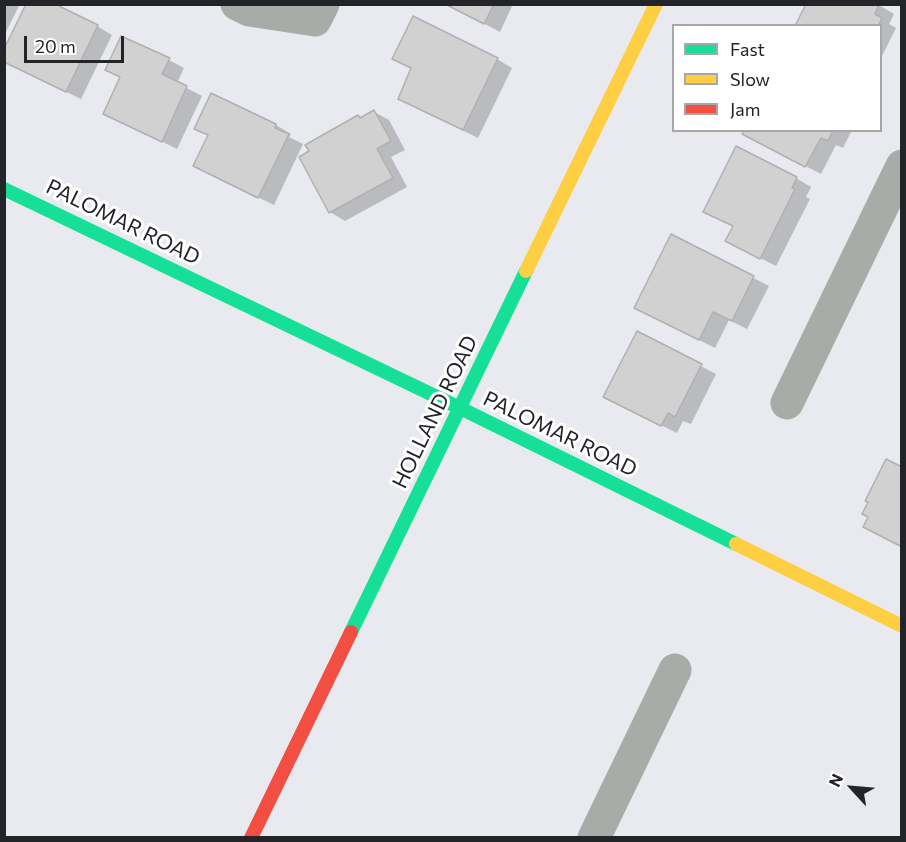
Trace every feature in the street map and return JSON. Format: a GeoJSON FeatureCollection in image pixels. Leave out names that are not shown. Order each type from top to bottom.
{"type":"FeatureCollection","features":[{"type":"Feature","properties":{"kind":"street"},"geometry":{"type":"LineString","coordinates":[[237,4],[249,10],[315,20],[323,4]]}},
{"type":"Feature","properties":{"kind":"street","name":"HOLLAND ROAD"},"geometry":{"type":"LineString","coordinates":[[251,837],[656,4]]}},
{"type":"Feature","properties":{"kind":"street"},"geometry":{"type":"LineString","coordinates":[[787,403],[902,166]]}},
{"type":"Feature","properties":{"kind":"street","name":"PALOMAR ROAD"},"geometry":{"type":"LineString","coordinates":[[4,189],[460,408],[902,626]]}},
{"type":"Feature","properties":{"kind":"street"},"geometry":{"type":"LineString","coordinates":[[594,837],[675,670]]}},
{"type":"Feature","properties":{"kind":"building"},"geometry":{"type":"Polygon","coordinates":[[[26,4],[55,4],[98,25],[66,92],[4,62],[4,49],[26,4]]]}},
{"type":"Feature","properties":{"kind":"building"},"geometry":{"type":"Polygon","coordinates":[[[445,4],[494,4],[484,24],[445,4]]]}},
{"type":"Feature","properties":{"kind":"building"},"geometry":{"type":"Polygon","coordinates":[[[806,4],[879,4],[875,14],[882,18],[879,24],[796,24],[806,4]]]}},
{"type":"Feature","properties":{"kind":"building"},"geometry":{"type":"Polygon","coordinates":[[[413,16],[498,58],[463,130],[398,99],[411,68],[392,59],[413,16]]]}},
{"type":"Feature","properties":{"kind":"building"},"geometry":{"type":"Polygon","coordinates":[[[121,36],[170,58],[162,74],[187,86],[162,142],[103,114],[120,77],[105,70],[121,36]]]}},
{"type":"Feature","properties":{"kind":"building"},"geometry":{"type":"Polygon","coordinates":[[[211,93],[276,124],[275,128],[289,134],[258,198],[193,166],[208,135],[194,129],[211,93]]]}},
{"type":"Feature","properties":{"kind":"building"},"geometry":{"type":"Polygon","coordinates":[[[374,110],[391,141],[377,149],[393,178],[329,213],[299,157],[309,151],[305,145],[358,115],[360,118],[374,110]]]}},
{"type":"Feature","properties":{"kind":"building"},"geometry":{"type":"Polygon","coordinates":[[[743,132],[832,132],[828,141],[821,138],[805,167],[742,134],[743,132]]]}},
{"type":"Feature","properties":{"kind":"building"},"geometry":{"type":"Polygon","coordinates":[[[736,146],[797,177],[792,188],[795,189],[760,259],[725,241],[733,226],[703,212],[736,146]]]}},
{"type":"Feature","properties":{"kind":"building"},"geometry":{"type":"Polygon","coordinates":[[[671,234],[754,276],[732,321],[713,312],[699,340],[634,308],[671,234]]]}},
{"type":"Feature","properties":{"kind":"building"},"geometry":{"type":"Polygon","coordinates":[[[637,331],[702,364],[675,417],[668,413],[661,426],[603,397],[637,331]]]}},
{"type":"Feature","properties":{"kind":"building"},"geometry":{"type":"Polygon","coordinates":[[[886,459],[902,467],[902,547],[863,527],[868,517],[862,514],[868,502],[865,501],[886,459]]]}},
{"type":"Feature","properties":{"kind":"traffic: fast"},"geometry":{"type":"LineString","coordinates":[[4,189],[460,408],[736,544]]}},
{"type":"Feature","properties":{"kind":"traffic: fast"},"geometry":{"type":"LineString","coordinates":[[351,632],[526,271]]}},
{"type":"Feature","properties":{"kind":"traffic: slow"},"geometry":{"type":"LineString","coordinates":[[526,271],[656,4]]}},
{"type":"Feature","properties":{"kind":"traffic: slow"},"geometry":{"type":"LineString","coordinates":[[736,544],[902,626]]}},
{"type":"Feature","properties":{"kind":"traffic: jam"},"geometry":{"type":"LineString","coordinates":[[251,838],[351,632]]}}]}
